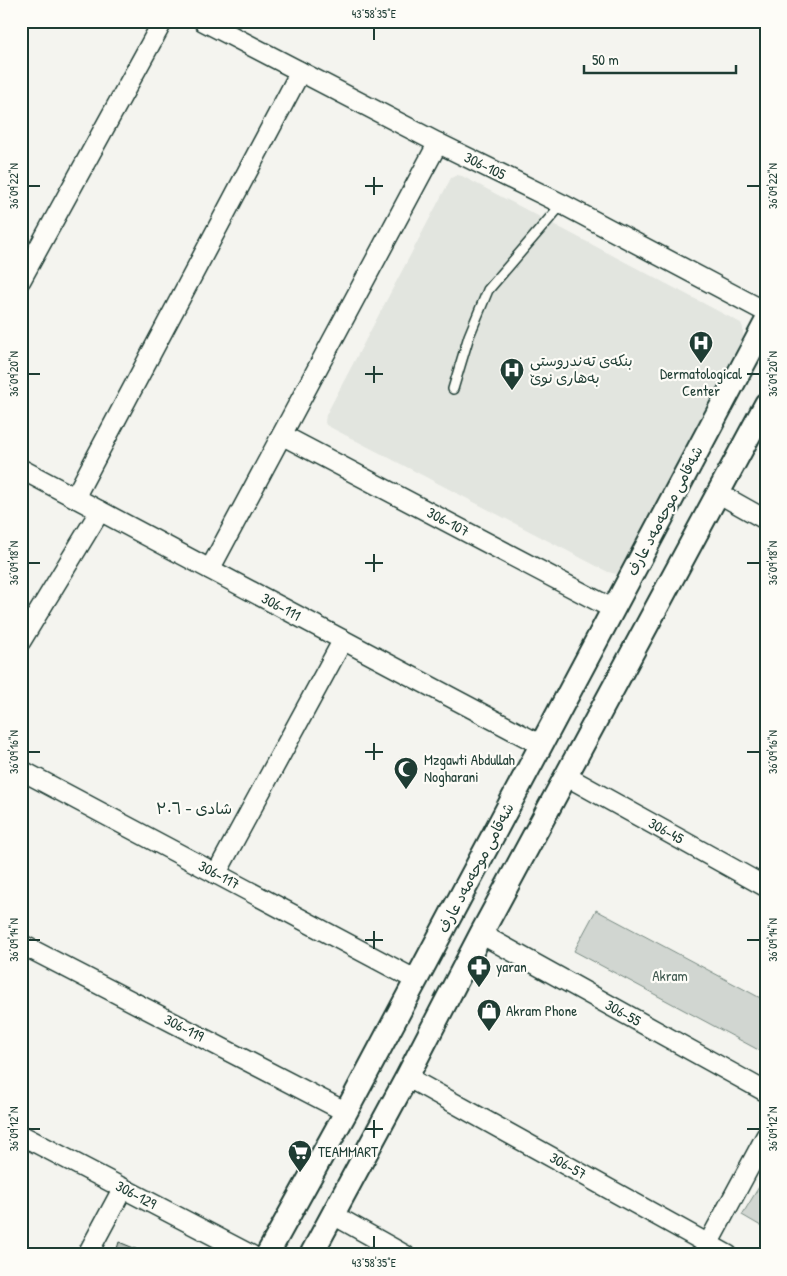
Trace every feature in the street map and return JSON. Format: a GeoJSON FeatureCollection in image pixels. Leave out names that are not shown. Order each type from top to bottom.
{"type":"FeatureCollection","features":[{"type":"Feature","properties":{"kind":"street"},"geometry":{"type":"LineString","coordinates":[[21,280],[163,21]]}},
{"type":"Feature","properties":{"kind":"street","name":"306-105"},"geometry":{"type":"LineString","coordinates":[[203,21],[438,143],[562,204],[766,312]]}},
{"type":"Feature","properties":{"kind":"street"},"geometry":{"type":"LineString","coordinates":[[75,498],[299,71]]}},
{"type":"Feature","properties":{"kind":"street"},"geometry":{"type":"LineString","coordinates":[[210,569],[438,143]]}},
{"type":"Feature","properties":{"kind":"street","name":"شەقامی موحەمەد عارف"},"geometry":{"type":"LineString","coordinates":[[268,1255],[766,322]]}},
{"type":"Feature","properties":{"kind":"street"},"geometry":{"type":"LineString","coordinates":[[311,1255],[766,404]]}},
{"type":"Feature","properties":{"kind":"street","name":"306-107"},"geometry":{"type":"LineString","coordinates":[[282,435],[613,609]]}},
{"type":"Feature","properties":{"kind":"street","name":"306-111"},"geometry":{"type":"LineString","coordinates":[[21,469],[541,745]]}},
{"type":"Feature","properties":{"kind":"street"},"geometry":{"type":"LineString","coordinates":[[718,493],[766,520]]}},
{"type":"Feature","properties":{"kind":"street"},"geometry":{"type":"LineString","coordinates":[[21,641],[100,511]]}},
{"type":"Feature","properties":{"kind":"street"},"geometry":{"type":"LineString","coordinates":[[216,874],[343,640]]}},
{"type":"Feature","properties":{"kind":"street","name":"306-117"},"geometry":{"type":"LineString","coordinates":[[21,770],[416,980]]}},
{"type":"Feature","properties":{"kind":"street","name":"306-45"},"geometry":{"type":"LineString","coordinates":[[566,776],[766,887]]}},
{"type":"Feature","properties":{"kind":"street"},"geometry":{"type":"LineString","coordinates":[[459,899],[486,925]]}},
{"type":"Feature","properties":{"kind":"street","name":"306-55"},"geometry":{"type":"LineString","coordinates":[[486,925],[766,1092]]}},
{"type":"Feature","properties":{"kind":"street","name":"306-119"},"geometry":{"type":"LineString","coordinates":[[21,944],[346,1112]]}},
{"type":"Feature","properties":{"kind":"street","name":"306-57"},"geometry":{"type":"LineString","coordinates":[[407,1077],[728,1255]]}},
{"type":"Feature","properties":{"kind":"street","name":"306-129"},"geometry":{"type":"LineString","coordinates":[[21,1134],[251,1255]]}},
{"type":"Feature","properties":{"kind":"street"},"geometry":{"type":"LineString","coordinates":[[708,1244],[766,1136]]}},
{"type":"Feature","properties":{"kind":"street"},"geometry":{"type":"LineString","coordinates":[[87,1255],[123,1188]]}},
{"type":"Feature","properties":{"kind":"street"},"geometry":{"type":"LineString","coordinates":[[332,1214],[405,1255]]}},
{"type":"Feature","properties":{"kind":"lane"},"geometry":{"type":"LineString","coordinates":[[453,389],[469,336],[488,290],[562,204]]}},
{"type":"Feature","properties":{"kind":"shaded area"},"geometry":{"type":"Polygon","coordinates":[[[457,175],[741,323],[743,328],[743,337],[620,571],[616,574],[608,572],[326,425],[326,415],[451,178],[457,175]]]}},
{"type":"Feature","properties":{"kind":"green space","name":"Akram"},"geometry":{"type":"Polygon","coordinates":[[[596,910],[766,1001],[766,1054],[574,951],[596,910]]]}},
{"type":"Feature","properties":{"kind":"green space"},"geometry":{"type":"Polygon","coordinates":[[[766,1177],[766,1229],[742,1215],[766,1177]]]}},
{"type":"Feature","properties":{"kind":"building"},"geometry":{"type":"Polygon","coordinates":[[[119,1242],[136,1249],[131,1255],[120,1255],[116,1252],[119,1242]]]}},
{"type":"Feature","properties":{"kind":"place","name":"Dermatological Center"},"geometry":{"type":"Point","coordinates":[701,364]}},
{"type":"Feature","properties":{"kind":"place","name":"بنکەی تەندروستی بەهاری نوێ"},"geometry":{"type":"Point","coordinates":[512,391]}},
{"type":"Feature","properties":{"kind":"place","name":"Mzgawti Abdullah Nogharani"},"geometry":{"type":"Point","coordinates":[406,790]}},
{"type":"Feature","properties":{"kind":"place","name":"yaran"},"geometry":{"type":"Point","coordinates":[479,988]}},
{"type":"Feature","properties":{"kind":"place","name":"Akram Phone"},"geometry":{"type":"Point","coordinates":[489,1032]}},
{"type":"Feature","properties":{"kind":"place","name":"TEAMMART"},"geometry":{"type":"Point","coordinates":[300,1173]}},
{"type":"Feature","properties":{"kind":"district","name":"شادی - ٣٠٦"},"geometry":{"type":"Point","coordinates":[194,808]}}]}
